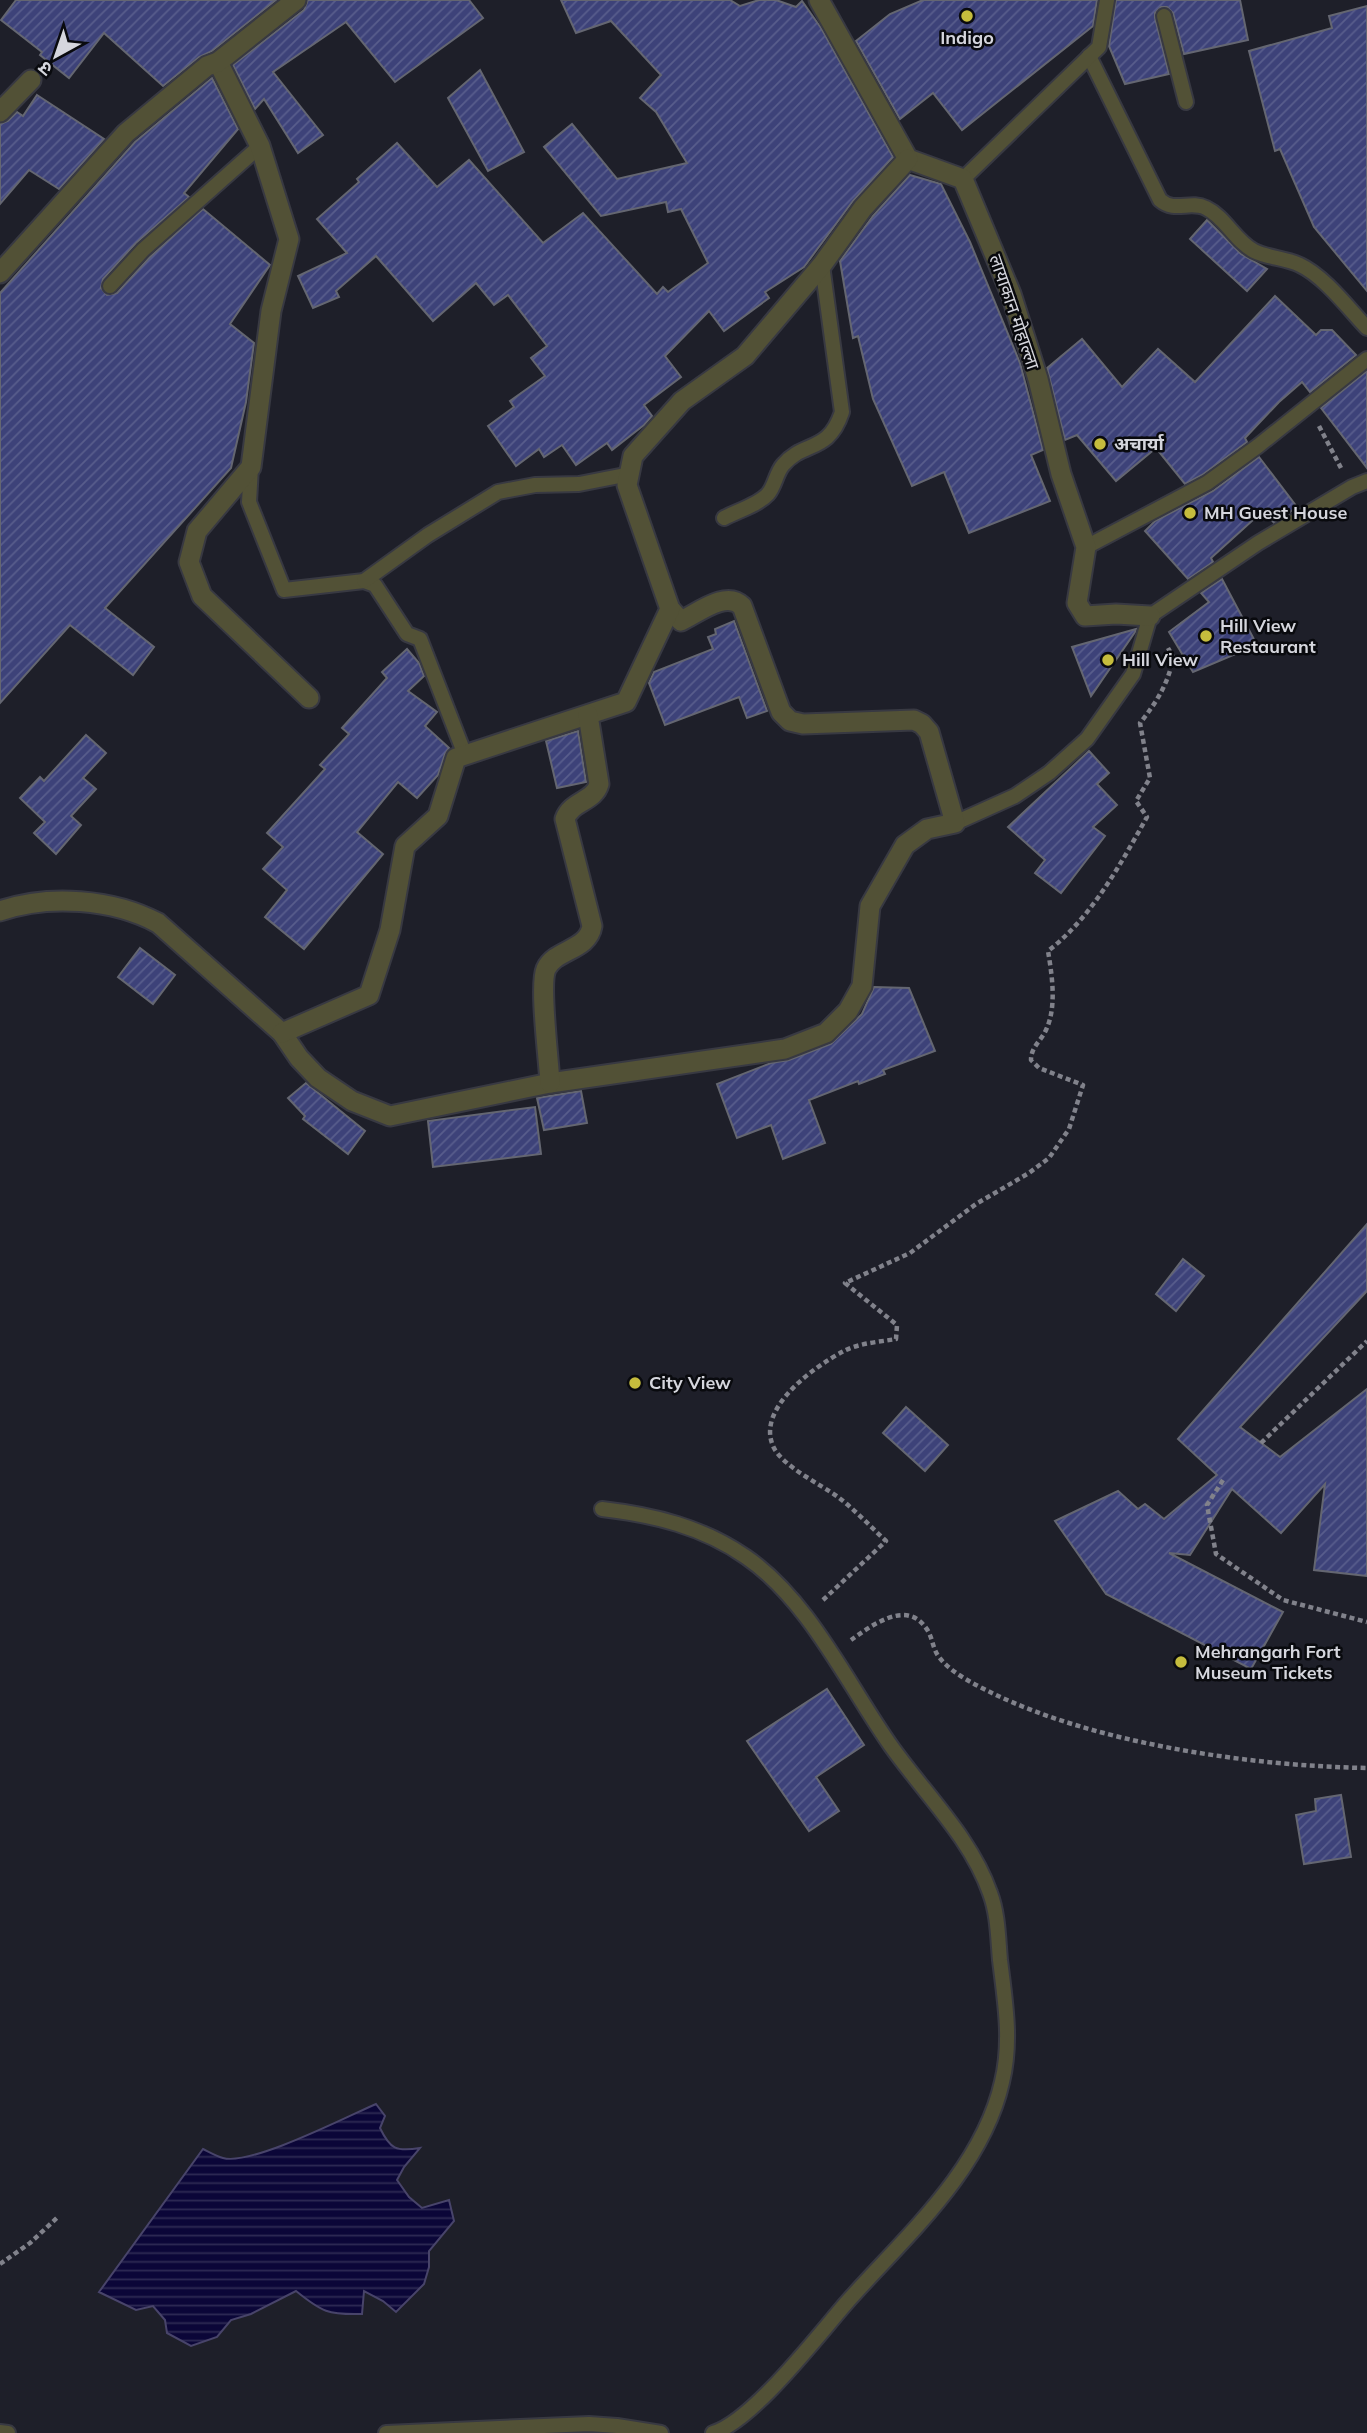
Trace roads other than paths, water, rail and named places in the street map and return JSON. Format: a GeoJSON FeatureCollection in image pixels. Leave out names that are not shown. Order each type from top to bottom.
{"type":"FeatureCollection","features":[{"type":"Feature","properties":{"kind":"street"},"geometry":{"type":"LineString","coordinates":[[0,273],[126,133],[207,66],[218,62],[296,0]]}},
{"type":"Feature","properties":{"kind":"street"},"geometry":{"type":"LineString","coordinates":[[819,0],[908,159],[963,179]]}},
{"type":"Feature","properties":{"kind":"street"},"geometry":{"type":"LineString","coordinates":[[218,62],[260,146],[289,239],[271,311],[251,467],[197,531],[189,562],[202,596],[309,698]]}},
{"type":"Feature","properties":{"kind":"street"},"geometry":{"type":"LineString","coordinates":[[0,112],[31,80]]}},
{"type":"Feature","properties":{"kind":"street"},"geometry":{"type":"LineString","coordinates":[[0,911],[47,902],[103,903],[141,914],[158,923],[282,1033],[299,1058],[335,1091],[390,1116],[550,1083],[785,1049],[827,1032],[848,1012],[862,986],[870,906],[905,845],[927,829],[955,823],[929,732],[922,723],[914,720],[803,724],[790,721],[781,712],[738,601],[723,600],[681,621],[670,609],[627,485],[633,457],[682,401],[744,356],[822,265],[863,208],[908,159]]}},
{"type":"Feature","properties":{"kind":"street","name":"लायाकान मोहाल्ला"},"geometry":{"type":"LineString","coordinates":[[963,179],[1011,294],[1038,379],[1061,474],[1086,547],[1077,603],[1085,616],[1116,614],[1150,617]]}},
{"type":"Feature","properties":{"kind":"street"},"geometry":{"type":"LineString","coordinates":[[282,1033],[369,995],[390,930],[405,846],[438,816],[456,758],[626,702],[670,609]]}},
{"type":"Feature","properties":{"kind":"street"},"geometry":{"type":"LineString","coordinates":[[550,1083],[545,972],[547,966],[589,937],[592,926],[565,819],[572,808],[595,794],[599,784],[588,715]]}},
{"type":"Feature","properties":{"kind":"lane"},"geometry":{"type":"LineString","coordinates":[[963,179],[1099,47],[1107,0]]}},
{"type":"Feature","properties":{"kind":"lane"},"geometry":{"type":"LineString","coordinates":[[1164,16],[1186,102]]}},
{"type":"Feature","properties":{"kind":"lane"},"geometry":{"type":"LineString","coordinates":[[1089,56],[1160,200],[1165,205],[1176,208],[1194,205],[1206,208],[1254,251],[1302,265],[1367,328]]}},
{"type":"Feature","properties":{"kind":"lane"},"geometry":{"type":"LineString","coordinates":[[110,286],[143,250],[260,146]]}},
{"type":"Feature","properties":{"kind":"lane"},"geometry":{"type":"LineString","coordinates":[[724,518],[768,494],[782,465],[824,440],[839,423],[842,412],[822,265]]}},
{"type":"Feature","properties":{"kind":"lane"},"geometry":{"type":"LineString","coordinates":[[1086,547],[1207,483],[1367,359]]}},
{"type":"Feature","properties":{"kind":"lane"},"geometry":{"type":"LineString","coordinates":[[251,467],[249,502],[284,590],[364,582],[375,585],[407,634],[420,639],[465,755]]}},
{"type":"Feature","properties":{"kind":"lane"},"geometry":{"type":"LineString","coordinates":[[364,582],[428,535],[498,492],[535,485],[579,484],[630,474]]}},
{"type":"Feature","properties":{"kind":"lane"},"geometry":{"type":"LineString","coordinates":[[955,823],[1016,796],[1049,773],[1087,739],[1133,674],[1150,617],[1258,543],[1352,487],[1367,481]]}},
{"type":"Feature","properties":{"kind":"lane"},"geometry":{"type":"LineString","coordinates":[[602,1509],[666,1520],[722,1542],[769,1575],[805,1617],[903,1762],[970,1850],[992,1897],[997,1929],[1007,2029],[1006,2060],[997,2102],[986,2130],[933,2206],[775,2384],[736,2421],[713,2433]]}},
{"type":"Feature","properties":{"kind":"lane"},"geometry":{"type":"LineString","coordinates":[[386,2433],[589,2424],[661,2433]]}},
{"type":"Feature","properties":{"kind":"lane"},"geometry":{"type":"LineString","coordinates":[[0,2432],[8,2433]]}},
{"type":"Feature","properties":{"kind":"place","name":"Indigo"},"geometry":{"type":"Point","coordinates":[967,16]}},
{"type":"Feature","properties":{"kind":"place","name":"अचार्या"},"geometry":{"type":"Point","coordinates":[1100,444]}},
{"type":"Feature","properties":{"kind":"place","name":"MH Guest House"},"geometry":{"type":"Point","coordinates":[1190,513]}},
{"type":"Feature","properties":{"kind":"place","name":"Hill View Restaurant"},"geometry":{"type":"Point","coordinates":[1206,636]}},
{"type":"Feature","properties":{"kind":"place","name":"Hill View"},"geometry":{"type":"Point","coordinates":[1108,660]}},
{"type":"Feature","properties":{"kind":"place","name":"City View"},"geometry":{"type":"Point","coordinates":[635,1383]}},
{"type":"Feature","properties":{"kind":"place","name":"Mehrangarh Fort Museum Tickets"},"geometry":{"type":"Point","coordinates":[1181,1662]}}]}
